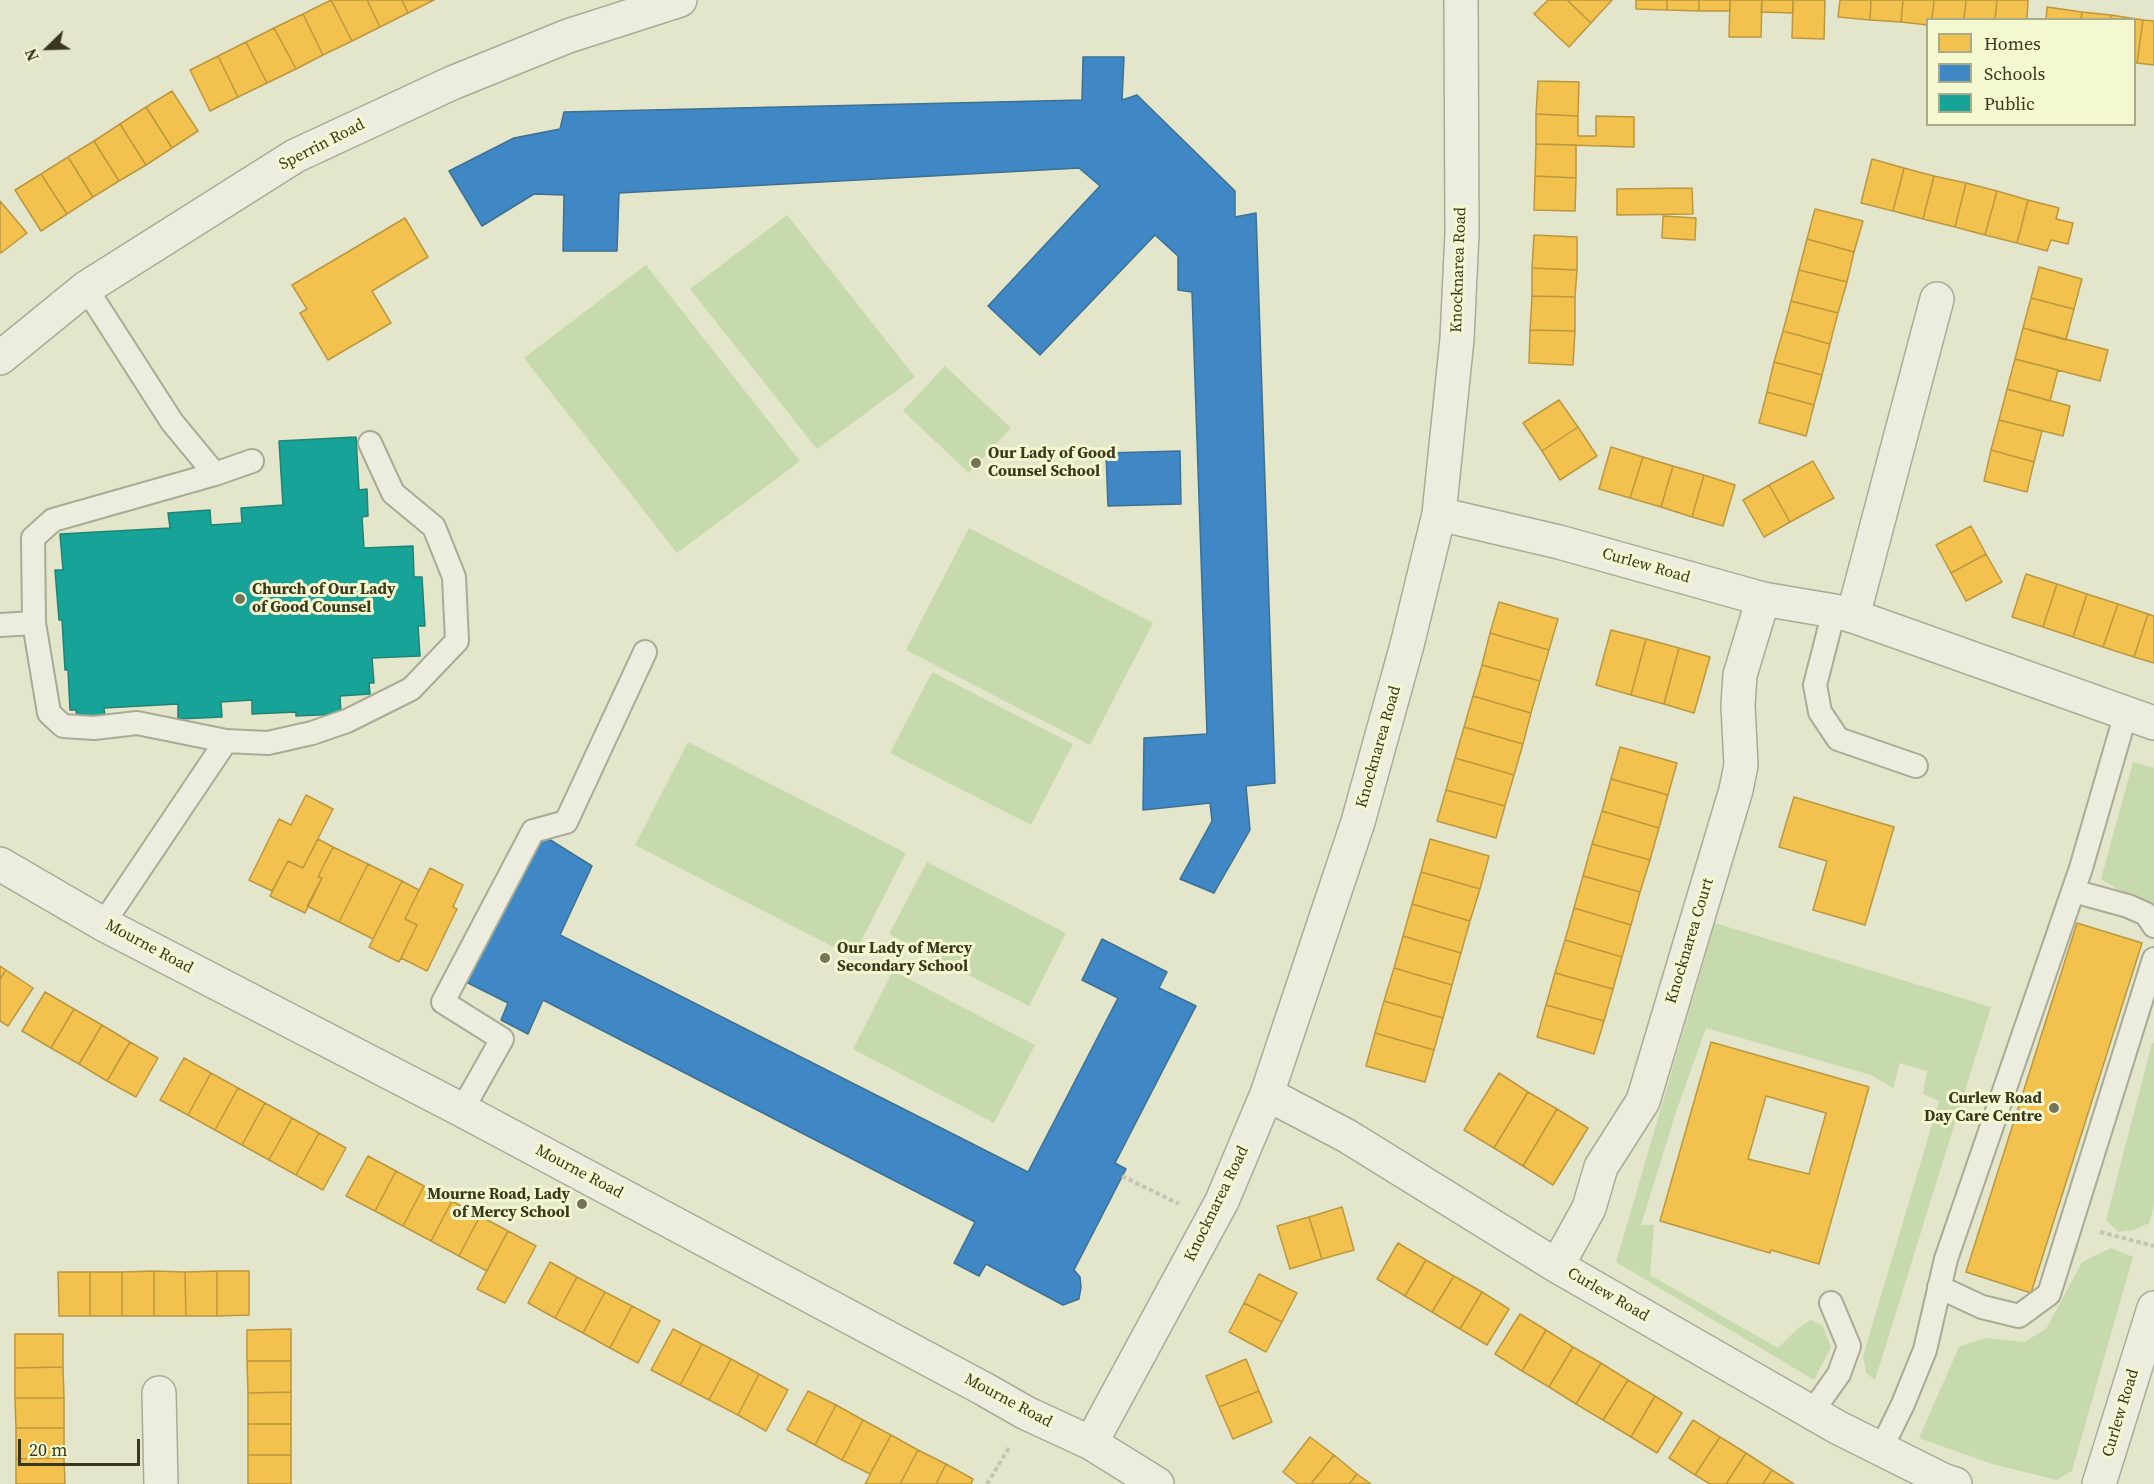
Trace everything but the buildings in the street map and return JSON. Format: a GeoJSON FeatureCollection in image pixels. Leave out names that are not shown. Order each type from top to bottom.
{"type":"FeatureCollection","features":[{"type":"Feature","properties":{"kind":"street","name":"Sperrin Road"},"geometry":{"type":"LineString","coordinates":[[0,358],[86,288],[295,156],[473,74],[568,36],[681,0]]}},
{"type":"Feature","properties":{"kind":"street","name":"Knocknarea Road"},"geometry":{"type":"LineString","coordinates":[[1091,1443],[1212,1220],[1268,1094],[1358,822],[1407,645],[1439,514],[1456,339],[1462,233],[1461,0]]}},
{"type":"Feature","properties":{"kind":"street"},"geometry":{"type":"LineString","coordinates":[[1844,614],[1937,299]]}},
{"type":"Feature","properties":{"kind":"street","name":"Curlew Road"},"geometry":{"type":"LineString","coordinates":[[1439,514],[1559,542],[1763,599],[1844,614],[2140,718]]}},
{"type":"Feature","properties":{"kind":"street","name":"Knocknarea Court"},"geometry":{"type":"LineString","coordinates":[[1557,1266],[1588,1208],[1600,1167],[1643,1101],[1736,790],[1741,765],[1738,705],[1740,675],[1763,599]]}},
{"type":"Feature","properties":{"kind":"street","name":"Mourne Road"},"geometry":{"type":"LineString","coordinates":[[0,864],[103,924],[462,1110],[963,1377],[1026,1413],[1091,1443],[1157,1484]]}},
{"type":"Feature","properties":{"kind":"street","name":"Curlew Road"},"geometry":{"type":"LineString","coordinates":[[1268,1094],[1347,1136],[1557,1266],[1812,1412],[1881,1449],[1955,1484]]}},
{"type":"Feature","properties":{"kind":"street","name":"Curlew Road"},"geometry":{"type":"LineString","coordinates":[[2099,1484],[2154,1308]]}},
{"type":"Feature","properties":{"kind":"street"},"geometry":{"type":"LineString","coordinates":[[159,1393],[162,1484]]}},
{"type":"Feature","properties":{"kind":"lane"},"geometry":{"type":"LineString","coordinates":[[86,288],[172,422],[214,474]]}},
{"type":"Feature","properties":{"kind":"lane"},"geometry":{"type":"LineString","coordinates":[[252,461],[53,520],[33,537],[34,623],[49,713],[63,726],[94,728],[137,723],[226,741],[268,743],[312,733],[347,721],[411,689],[457,641],[454,577],[434,527],[393,493],[370,443]]}},
{"type":"Feature","properties":{"kind":"lane"},"geometry":{"type":"LineString","coordinates":[[1844,614],[1815,685],[1820,712],[1838,739],[1916,766]]}},
{"type":"Feature","properties":{"kind":"lane"},"geometry":{"type":"LineString","coordinates":[[0,625],[34,623]]}},
{"type":"Feature","properties":{"kind":"lane"},"geometry":{"type":"LineString","coordinates":[[462,1110],[502,1039],[443,1002],[533,831],[566,822],[645,652]]}},
{"type":"Feature","properties":{"kind":"lane"},"geometry":{"type":"LineString","coordinates":[[1881,1449],[1904,1404],[1925,1350],[1946,1259],[2073,891],[2140,718]]}},
{"type":"Feature","properties":{"kind":"lane"},"geometry":{"type":"LineString","coordinates":[[103,924],[226,741]]}},
{"type":"Feature","properties":{"kind":"lane"},"geometry":{"type":"LineString","coordinates":[[2073,891],[2128,906],[2146,914],[2154,926]]}},
{"type":"Feature","properties":{"kind":"lane"},"geometry":{"type":"LineString","coordinates":[[1939,1287],[1982,1307],[2019,1316],[2049,1294],[2154,959]]}},
{"type":"Feature","properties":{"kind":"lane"},"geometry":{"type":"LineString","coordinates":[[1812,1412],[1839,1374],[1849,1346],[1831,1303]]}},
{"type":"Feature","properties":{"kind":"path"},"geometry":{"type":"LineString","coordinates":[[1122,1176],[1212,1220]]}},
{"type":"Feature","properties":{"kind":"path"},"geometry":{"type":"LineString","coordinates":[[2070,1225],[2154,1246]]}},
{"type":"Feature","properties":{"kind":"green space"},"geometry":{"type":"Polygon","coordinates":[[[787,215],[915,377],[817,449],[690,289],[787,215]]]}},
{"type":"Feature","properties":{"kind":"green space"},"geometry":{"type":"Polygon","coordinates":[[[646,265],[800,461],[677,553],[524,358],[646,265]]]}},
{"type":"Feature","properties":{"kind":"green space"},"geometry":{"type":"Polygon","coordinates":[[[945,366],[1011,428],[969,473],[903,411],[945,366]]]}},
{"type":"Feature","properties":{"kind":"green space"},"geometry":{"type":"Polygon","coordinates":[[[969,528],[1153,623],[1090,745],[906,650],[969,528]]]}},
{"type":"Feature","properties":{"kind":"green space"},"geometry":{"type":"Polygon","coordinates":[[[932,672],[1073,744],[1031,825],[890,753],[932,672]]]}},
{"type":"Feature","properties":{"kind":"green space"},"geometry":{"type":"Polygon","coordinates":[[[688,742],[906,853],[853,957],[635,845],[688,742]]]}},
{"type":"Feature","properties":{"kind":"green space"},"geometry":{"type":"Polygon","coordinates":[[[2133,762],[2154,768],[2154,911],[2101,879],[2133,762]]]}},
{"type":"Feature","properties":{"kind":"green space"},"geometry":{"type":"Polygon","coordinates":[[[927,862],[1066,933],[1029,1006],[889,934],[927,862]]]}},
{"type":"Feature","properties":{"kind":"green space"},"geometry":{"type":"Polygon","coordinates":[[[1715,923],[1991,1007],[1875,1380],[1866,1373],[1863,1356],[1939,1101],[1923,1094],[1927,1071],[1900,1063],[1893,1088],[1871,1075],[1706,1028],[1676,1112],[1641,1225],[1654,1225],[1650,1275],[1778,1348],[1797,1329],[1811,1320],[1823,1326],[1831,1347],[1814,1380],[1616,1262],[1715,923]]]}},
{"type":"Feature","properties":{"kind":"green space"},"geometry":{"type":"Polygon","coordinates":[[[893,971],[1035,1045],[994,1123],[853,1049],[893,971]]]}},
{"type":"Feature","properties":{"kind":"green space"},"geometry":{"type":"Polygon","coordinates":[[[2152,1043],[2154,1043],[2154,1206],[2149,1223],[2134,1230],[2118,1232],[2106,1220],[2152,1043]]]}},
{"type":"Feature","properties":{"kind":"green space"},"geometry":{"type":"Polygon","coordinates":[[[2111,1248],[2133,1257],[2072,1471],[2057,1480],[1992,1464],[1919,1438],[1959,1347],[1985,1338],[2024,1342],[2046,1329],[2082,1262],[2111,1248]]]}},
{"type":"Feature","properties":{"kind":"place","name":"Our Lady of Good Counsel School"},"geometry":{"type":"Point","coordinates":[976,463]}},
{"type":"Feature","properties":{"kind":"place","name":"Church of Our Lady of Good Counsel"},"geometry":{"type":"Point","coordinates":[240,599]}},
{"type":"Feature","properties":{"kind":"place","name":"Our Lady of Mercy Secondary School"},"geometry":{"type":"Point","coordinates":[825,958]}},
{"type":"Feature","properties":{"kind":"place","name":"Curlew Road Day Care Centre"},"geometry":{"type":"Point","coordinates":[2054,1108]}},
{"type":"Feature","properties":{"kind":"place","name":"Mourne Road, Lady of Mercy School"},"geometry":{"type":"Point","coordinates":[582,1204]}}]}
